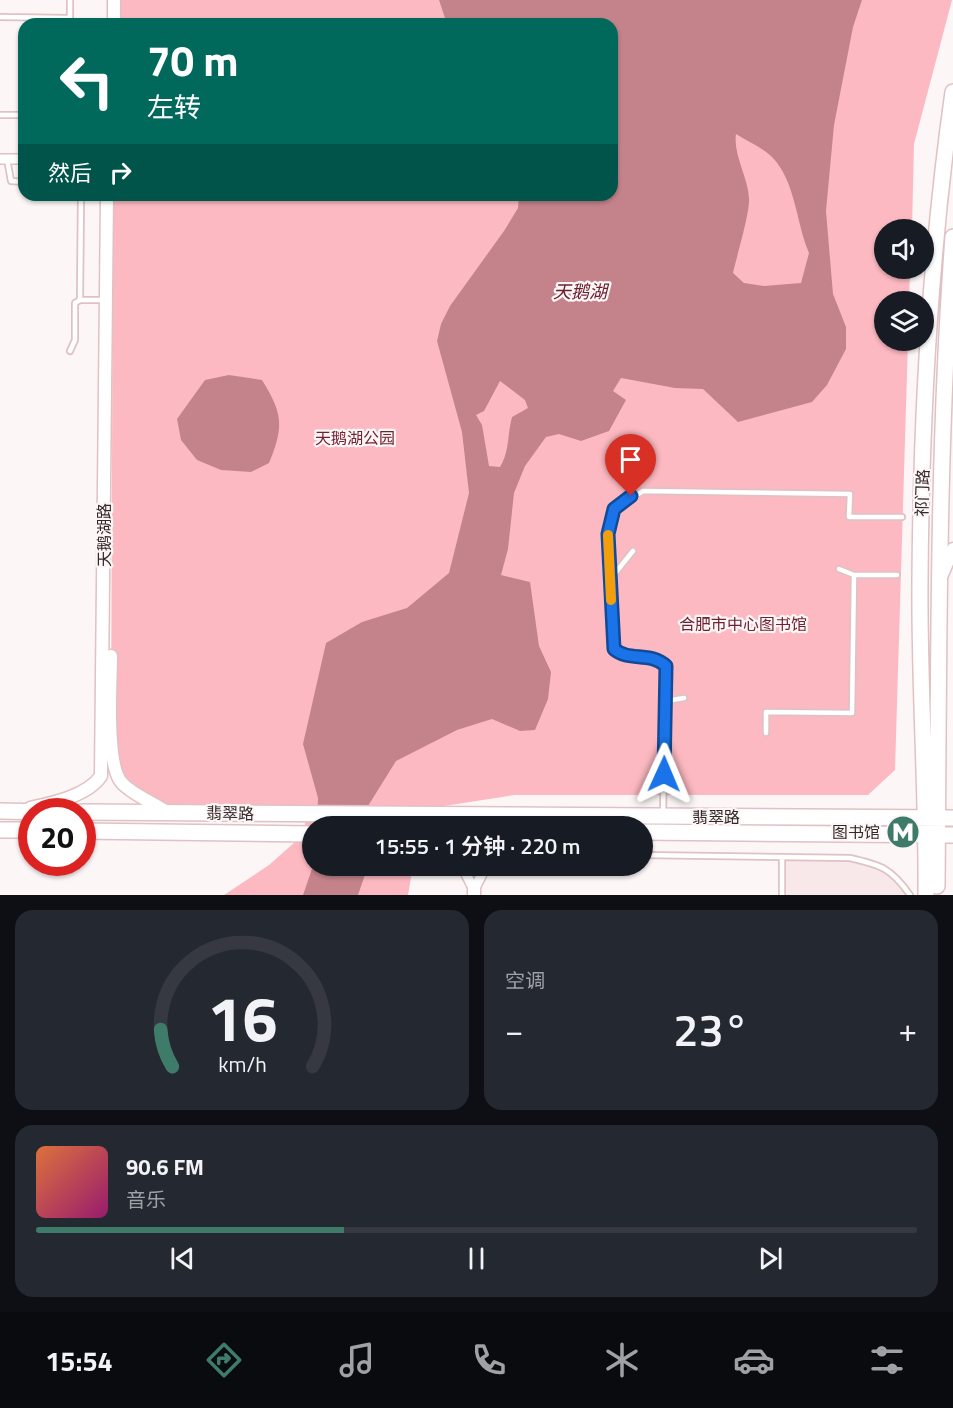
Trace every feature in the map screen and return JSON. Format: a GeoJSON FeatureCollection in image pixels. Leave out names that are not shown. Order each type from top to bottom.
{"type":"FeatureCollection","features":[{"type":"Feature","properties":{"kind":"main road","name":"祁门路"},"geometry":{"type":"LineString","coordinates":[[939,818],[920,583],[926,357],[938,196],[953,92]]}},
{"type":"Feature","properties":{"kind":"main road","name":"祁门路"},"geometry":{"type":"LineString","coordinates":[[937,895],[939,835],[938,583],[943,381],[953,237]]}},
{"type":"Feature","properties":{"kind":"main road","name":"翡翠路"},"geometry":{"type":"LineString","coordinates":[[96,812],[413,816]]}},
{"type":"Feature","properties":{"kind":"main road","name":"翡翠路"},"geometry":{"type":"LineString","coordinates":[[653,817],[939,818]]}},
{"type":"Feature","properties":{"kind":"main road"},"geometry":{"type":"LineString","coordinates":[[0,830],[18,830]]}},
{"type":"Feature","properties":{"kind":"main road","name":"翡翠路"},"geometry":{"type":"LineString","coordinates":[[96,831],[302,834]]}},
{"type":"Feature","properties":{"kind":"main road","name":"翡翠路"},"geometry":{"type":"LineString","coordinates":[[653,832],[939,835]]}},
{"type":"Feature","properties":{"kind":"main road","name":"祁门路"},"geometry":{"type":"LineString","coordinates":[[926,895],[939,835]]}},
{"type":"Feature","properties":{"kind":"street"},"geometry":{"type":"LineString","coordinates":[[108,0],[108,18]]}},
{"type":"Feature","properties":{"kind":"street"},"geometry":{"type":"LineString","coordinates":[[114,0],[114,18]]}},
{"type":"Feature","properties":{"kind":"street","name":"天鹅湖路"},"geometry":{"type":"LineString","coordinates":[[6,811],[57,802],[94,786],[101,776],[107,201]]}},
{"type":"Feature","properties":{"kind":"street","name":"天鹅湖路"},"geometry":{"type":"LineString","coordinates":[[113,201],[112,749],[114,773],[123,784],[168,813]]}},
{"type":"Feature","properties":{"kind":"street"},"geometry":{"type":"LineString","coordinates":[[943,381],[953,409]]}},
{"type":"Feature","properties":{"kind":"street"},"geometry":{"type":"LineString","coordinates":[[938,583],[953,549]]}},
{"type":"Feature","properties":{"kind":"street"},"geometry":{"type":"LineString","coordinates":[[466,876],[474,893]]}},
{"type":"Feature","properties":{"kind":"street"},"geometry":{"type":"LineString","coordinates":[[474,893],[482,876]]}},
{"type":"Feature","properties":{"kind":"lane"},"geometry":{"type":"LineString","coordinates":[[0,17],[70,18],[70,0]]}},
{"type":"Feature","properties":{"kind":"lane"},"geometry":{"type":"LineString","coordinates":[[0,115],[18,115]]}},
{"type":"Feature","properties":{"kind":"lane"},"geometry":{"type":"LineString","coordinates":[[4,159],[11,181],[18,182]]}},
{"type":"Feature","properties":{"kind":"lane"},"geometry":{"type":"LineString","coordinates":[[80,300],[81,201]]}},
{"type":"Feature","properties":{"kind":"lane"},"geometry":{"type":"LineString","coordinates":[[70,351],[75,340],[75,303],[80,300],[105,300]]}},
{"type":"Feature","properties":{"kind":"lane"},"geometry":{"type":"LineString","coordinates":[[663,817],[666,666],[658,659],[622,655],[614,649],[608,534],[614,509],[643,491],[849,494],[849,517],[902,517]]}},
{"type":"Feature","properties":{"kind":"lane"},"geometry":{"type":"LineString","coordinates":[[612,577],[633,551]]}},
{"type":"Feature","properties":{"kind":"lane"},"geometry":{"type":"LineString","coordinates":[[839,569],[854,575],[897,575]]}},
{"type":"Feature","properties":{"kind":"lane"},"geometry":{"type":"LineString","coordinates":[[766,733],[766,712],[852,713],[854,575]]}},
{"type":"Feature","properties":{"kind":"lane"},"geometry":{"type":"LineString","coordinates":[[666,701],[684,698]]}},
{"type":"Feature","properties":{"kind":"lane"},"geometry":{"type":"LineString","coordinates":[[653,855],[850,858],[881,865],[897,876],[910,895]]}},
{"type":"Feature","properties":{"kind":"lane"},"geometry":{"type":"LineString","coordinates":[[782,857],[782,895]]}},
{"type":"Feature","properties":{"kind":"shaded area"},"geometry":{"type":"Polygon","coordinates":[[[782,857],[850,858],[881,865],[910,895],[782,895],[782,857]]]}},
{"type":"Feature","properties":{"kind":"green space","name":"天鹅湖公园"},"geometry":{"type":"Polygon","coordinates":[[[114,0],[952,0],[914,144],[912,219],[874,219],[874,279],[910,279],[909,291],[874,291],[874,351],[908,351],[895,770],[868,795],[514,795],[386,816],[168,813],[122,784],[111,737],[113,201],[618,201],[618,18],[114,18],[114,0]]]}},
{"type":"Feature","properties":{"kind":"green space","name":"天鹅湖公园"},"geometry":{"type":"Polygon","coordinates":[[[302,836],[302,876],[411,876],[408,895],[224,895],[269,865],[302,836]]]}},
{"type":"Feature","properties":{"kind":"water","name":"天鹅湖"},"geometry":{"type":"Polygon","coordinates":[[[439,0],[862,0],[853,27],[834,125],[826,211],[833,294],[846,327],[846,349],[827,385],[812,402],[738,422],[703,389],[675,388],[621,378],[613,391],[626,400],[609,431],[581,441],[559,434],[546,437],[525,466],[514,493],[508,549],[501,575],[530,582],[539,646],[551,672],[548,699],[535,730],[520,731],[492,719],[457,730],[396,761],[368,806],[368,816],[317,816],[318,798],[303,744],[326,643],[362,622],[407,608],[449,573],[469,493],[462,432],[437,341],[441,324],[450,306],[518,208],[519,201],[618,201],[618,18],[445,18],[439,0]],[[736,134],[737,150],[748,190],[749,205],[733,273],[744,283],[764,286],[801,283],[809,253],[791,190],[780,167],[768,154],[736,134]],[[500,381],[484,411],[476,415],[482,425],[489,466],[500,467],[507,449],[512,417],[528,408],[525,400],[500,381]]]}},
{"type":"Feature","properties":{"kind":"water"},"geometry":{"type":"Polygon","coordinates":[[[229,375],[262,380],[277,411],[279,429],[269,463],[251,472],[221,470],[197,460],[181,440],[177,419],[205,380],[229,375]]]}},
{"type":"Feature","properties":{"kind":"water"},"geometry":{"type":"Polygon","coordinates":[[[310,876],[365,876],[358,895],[303,895],[310,876]]]}},
{"type":"Feature","properties":{"kind":"slow traffic"},"geometry":{"type":"LineString","coordinates":[[608,535],[612,577],[611,600]]}},
{"type":"Feature","properties":{"kind":"place","name":"图书馆"},"geometry":{"type":"Point","coordinates":[903,832]}},
{"type":"Feature","properties":{"kind":"route"},"geometry":{"type":"LineString","coordinates":[[631,496],[614,509],[608,534],[614,649],[622,655],[658,659],[666,666],[664,774]]}},
{"type":"Feature","properties":{"kind":"park label","name":"合肥市中心图书馆"},"geometry":{"type":"Point","coordinates":[743,624]}}]}
